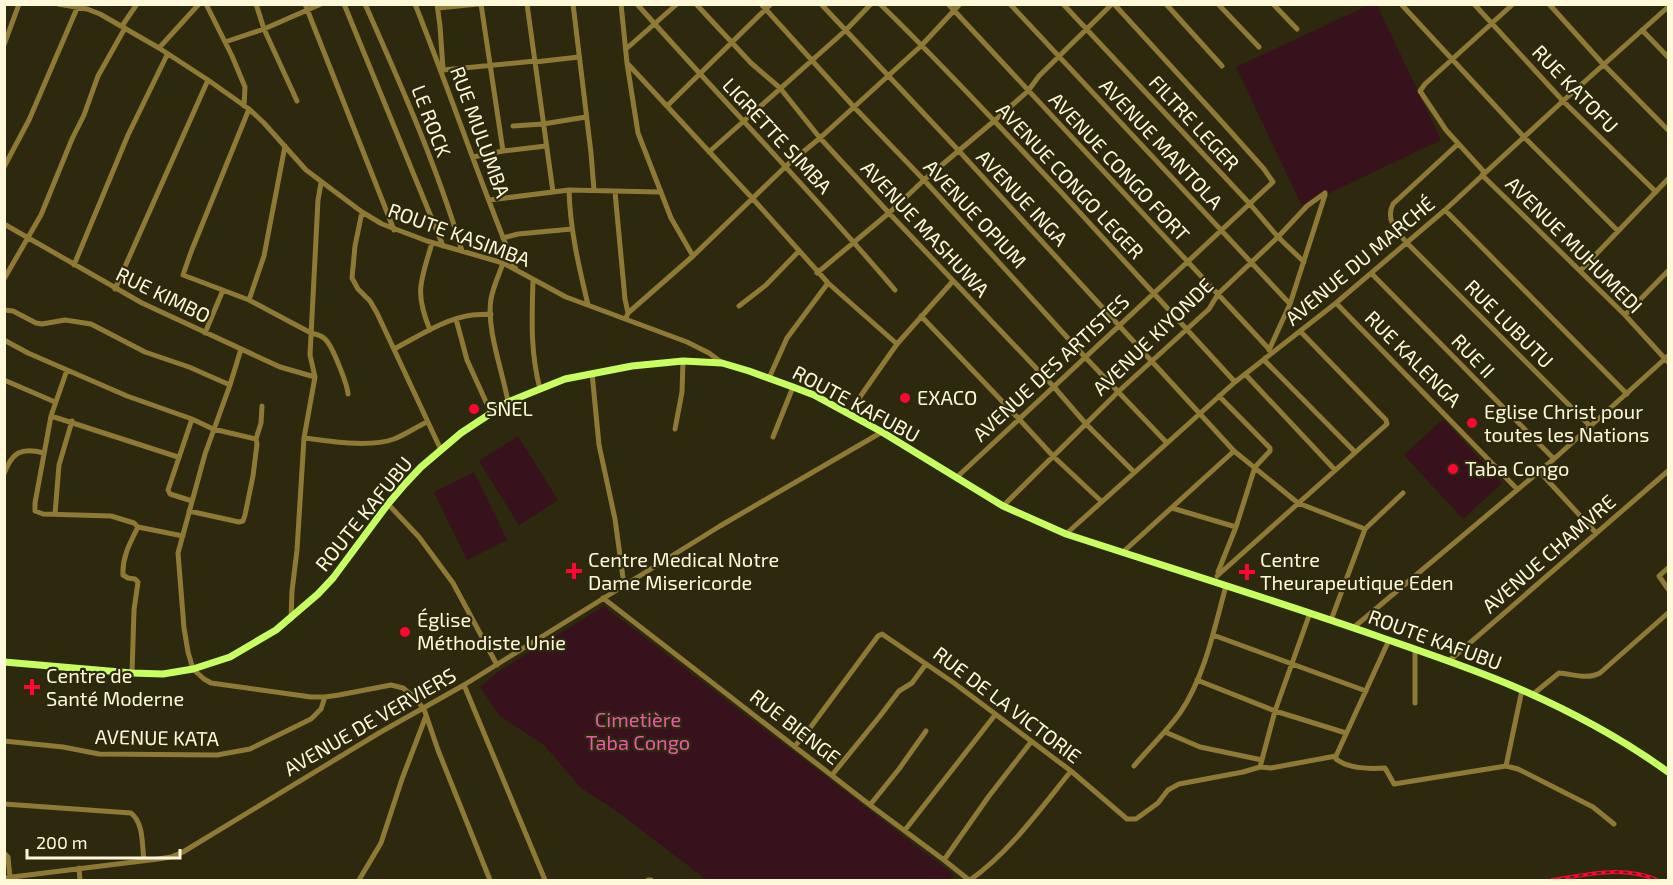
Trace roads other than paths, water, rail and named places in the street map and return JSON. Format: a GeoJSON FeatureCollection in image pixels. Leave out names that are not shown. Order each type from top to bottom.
{"type":"FeatureCollection","features":[{"type":"Feature","properties":{"kind":"main road","name":"ROUTE KAFUBU"},"geometry":{"type":"LineString","coordinates":[[4,662],[132,673],[174,673],[220,661],[262,639],[291,619],[333,578],[388,504],[421,467],[461,433],[508,402],[566,379],[592,373],[683,361],[722,363],[814,396],[882,432],[1003,506],[1066,534],[1215,578],[1227,586],[1449,661],[1532,695],[1589,724],[1652,760],[1668,772]]}},
{"type":"Feature","properties":{"kind":"street"},"geometry":{"type":"LineString","coordinates":[[4,45],[19,4]]}},
{"type":"Feature","properties":{"kind":"street","name":"ROUTE KASIMBA"},"geometry":{"type":"LineString","coordinates":[[58,4],[79,6],[100,14],[208,80],[264,123],[306,170],[321,183],[362,212],[394,230],[503,263],[566,297],[627,316],[687,342],[709,353],[722,363]]}},
{"type":"Feature","properties":{"kind":"street"},"geometry":{"type":"LineString","coordinates":[[4,279],[29,238],[49,197],[98,76],[137,4]]}},
{"type":"Feature","properties":{"kind":"street"},"geometry":{"type":"LineString","coordinates":[[159,48],[199,4]]}},
{"type":"Feature","properties":{"kind":"street"},"geometry":{"type":"LineString","coordinates":[[206,4],[245,87],[246,108],[183,275],[249,300],[311,333],[322,336],[341,372],[348,394]]}},
{"type":"Feature","properties":{"kind":"street"},"geometry":{"type":"LineString","coordinates":[[256,4],[264,29],[297,101]]}},
{"type":"Feature","properties":{"kind":"street"},"geometry":{"type":"LineString","coordinates":[[305,4],[394,230]]}},
{"type":"Feature","properties":{"kind":"street"},"geometry":{"type":"LineString","coordinates":[[225,42],[264,29],[321,4]]}},
{"type":"Feature","properties":{"kind":"street"},"geometry":{"type":"LineString","coordinates":[[344,4],[443,246]]}},
{"type":"Feature","properties":{"kind":"street","name":"LE ROCK"},"geometry":{"type":"LineString","coordinates":[[365,4],[422,138],[462,251]]}},
{"type":"Feature","properties":{"kind":"street","name":"RUE MULUMBA"},"geometry":{"type":"LineString","coordinates":[[415,4],[443,72],[516,270]]}},
{"type":"Feature","properties":{"kind":"street"},"geometry":{"type":"LineString","coordinates":[[503,151],[490,65],[479,4],[437,6],[443,72],[490,65],[579,57]]}},
{"type":"Feature","properties":{"kind":"street"},"geometry":{"type":"LineString","coordinates":[[527,4],[553,192]]}},
{"type":"Feature","properties":{"kind":"street"},"geometry":{"type":"LineString","coordinates":[[573,4],[594,190]]}},
{"type":"Feature","properties":{"kind":"street"},"geometry":{"type":"LineString","coordinates":[[621,4],[638,133],[670,218],[693,256]]}},
{"type":"Feature","properties":{"kind":"street","name":"LIGRETTE SIMBA"},"geometry":{"type":"LineString","coordinates":[[637,4],[699,75],[786,166],[895,290]]}},
{"type":"Feature","properties":{"kind":"street"},"geometry":{"type":"LineString","coordinates":[[626,49],[677,4]]}},
{"type":"Feature","properties":{"kind":"street","name":"AVENUE MASHUWA"},"geometry":{"type":"LineString","coordinates":[[696,4],[780,88],[820,138],[889,213],[1054,387],[1086,424],[1134,472]]}},
{"type":"Feature","properties":{"kind":"street","name":"AVENUE OPIUM"},"geometry":{"type":"LineString","coordinates":[[760,4],[1167,443]]}},
{"type":"Feature","properties":{"kind":"street"},"geometry":{"type":"LineString","coordinates":[[667,106],[771,4]]}},
{"type":"Feature","properties":{"kind":"street","name":"AVENUE INGA"},"geometry":{"type":"LineString","coordinates":[[821,4],[959,151],[1234,452],[1298,503],[1365,529]]}},
{"type":"Feature","properties":{"kind":"street"},"geometry":{"type":"LineString","coordinates":[[709,152],[846,30],[871,4]]}},
{"type":"Feature","properties":{"kind":"street","name":"AVENUE CONGO LEGER"},"geometry":{"type":"LineString","coordinates":[[880,4],[994,121],[1235,382]]}},
{"type":"Feature","properties":{"kind":"street","name":"AVENUE CONGO FORT"},"geometry":{"type":"LineString","coordinates":[[948,4],[1269,349]]}},
{"type":"Feature","properties":{"kind":"street"},"geometry":{"type":"LineString","coordinates":[[627,316],[786,166],[922,45],[960,4]]}},
{"type":"Feature","properties":{"kind":"street","name":"AVENUE MANTOLA"},"geometry":{"type":"LineString","coordinates":[[1010,4],[1290,304]]}},
{"type":"Feature","properties":{"kind":"street","name":"FILTRE LEGER"},"geometry":{"type":"LineString","coordinates":[[1063,4],[1278,237],[1304,262]]}},
{"type":"Feature","properties":{"kind":"street"},"geometry":{"type":"LineString","coordinates":[[817,273],[1028,91],[1034,81],[1113,4]]}},
{"type":"Feature","properties":{"kind":"street","name":"AVENUE DES ARTISTES"},"geometry":{"type":"LineString","coordinates":[[956,478],[1273,182],[1222,122],[1113,4]]}},
{"type":"Feature","properties":{"kind":"street"},"geometry":{"type":"LineString","coordinates":[[1166,4],[1222,66]]}},
{"type":"Feature","properties":{"kind":"street"},"geometry":{"type":"LineString","coordinates":[[1218,4],[1259,47]]}},
{"type":"Feature","properties":{"kind":"street"},"geometry":{"type":"LineString","coordinates":[[1273,4],[1297,29]]}},
{"type":"Feature","properties":{"kind":"street"},"geometry":{"type":"LineString","coordinates":[[1401,4],[1524,137],[1618,231]]}},
{"type":"Feature","properties":{"kind":"street","name":"RUE KATOFU"},"geometry":{"type":"LineString","coordinates":[[1474,4],[1563,101],[1656,192]]}},
{"type":"Feature","properties":{"kind":"street"},"geometry":{"type":"LineString","coordinates":[[1452,61],[1513,4]]}},
{"type":"Feature","properties":{"kind":"street"},"geometry":{"type":"LineString","coordinates":[[1549,4],[1603,64],[1668,130]]}},
{"type":"Feature","properties":{"kind":"street"},"geometry":{"type":"LineString","coordinates":[[4,167],[29,120],[79,6]]}},
{"type":"Feature","properties":{"kind":"street","name":"AVENUE DU MARCHÉ"},"geometry":{"type":"LineString","coordinates":[[1066,534],[1235,382],[1372,274],[1668,7]]}},
{"type":"Feature","properties":{"kind":"street"},"geometry":{"type":"LineString","coordinates":[[1642,30],[1668,57]]}},
{"type":"Feature","properties":{"kind":"street"},"geometry":{"type":"LineString","coordinates":[[74,265],[128,135],[167,55]]}},
{"type":"Feature","properties":{"kind":"street","name":"AVENUE MUHUMEDI"},"geometry":{"type":"LineString","coordinates":[[1452,61],[1420,91],[1446,130],[1484,174],[1667,359]]}},
{"type":"Feature","properties":{"kind":"street"},"geometry":{"type":"LineString","coordinates":[[627,63],[753,199],[817,273],[897,344]]}},
{"type":"Feature","properties":{"kind":"street"},"geometry":{"type":"LineString","coordinates":[[116,289],[208,80]]}},
{"type":"Feature","properties":{"kind":"street"},"geometry":{"type":"LineString","coordinates":[[513,126],[586,117]]}},
{"type":"Feature","properties":{"kind":"street","name":"RUE LUBUTU"},"geometry":{"type":"LineString","coordinates":[[1458,144],[1393,204],[1391,223],[1407,243],[1591,427]]}},
{"type":"Feature","properties":{"kind":"street"},"geometry":{"type":"LineString","coordinates":[[249,300],[264,256],[285,146]]}},
{"type":"Feature","properties":{"kind":"street"},"geometry":{"type":"LineString","coordinates":[[473,158],[503,151],[546,146]]}},
{"type":"Feature","properties":{"kind":"street"},"geometry":{"type":"LineString","coordinates":[[1580,271],[1668,179]]}},
{"type":"Feature","properties":{"kind":"street"},"geometry":{"type":"LineString","coordinates":[[291,619],[303,438],[315,377],[310,355],[318,200],[321,183]]}},
{"type":"Feature","properties":{"kind":"street"},"geometry":{"type":"LineString","coordinates":[[489,200],[569,190],[659,192]]}},
{"type":"Feature","properties":{"kind":"street"},"geometry":{"type":"LineString","coordinates":[[569,190],[572,229],[588,305]]}},
{"type":"Feature","properties":{"kind":"street"},"geometry":{"type":"LineString","coordinates":[[615,192],[627,316]]}},
{"type":"Feature","properties":{"kind":"street","name":"AVENUE KIYONDE"},"geometry":{"type":"LineString","coordinates":[[1003,506],[1119,391],[1209,309],[1218,294],[1307,206],[1325,194],[1304,262]]}},
{"type":"Feature","properties":{"kind":"street"},"geometry":{"type":"LineString","coordinates":[[1445,210],[1627,394]]}},
{"type":"Feature","properties":{"kind":"street"},"geometry":{"type":"LineString","coordinates":[[362,212],[355,246],[352,278],[354,284],[370,301],[441,450]]}},
{"type":"Feature","properties":{"kind":"street","name":"RUE KIMBO"},"geometry":{"type":"LineString","coordinates":[[4,224],[116,289],[205,333],[280,367],[315,377]]}},
{"type":"Feature","properties":{"kind":"street"},"geometry":{"type":"LineString","coordinates":[[503,238],[550,230],[572,229]]}},
{"type":"Feature","properties":{"kind":"street"},"geometry":{"type":"LineString","coordinates":[[430,330],[420,303],[420,291],[421,279],[432,243]]}},
{"type":"Feature","properties":{"kind":"street"},"geometry":{"type":"LineString","coordinates":[[739,306],[766,285],[799,252]]}},
{"type":"Feature","properties":{"kind":"street"},"geometry":{"type":"LineString","coordinates":[[1304,262],[1290,304],[1264,360],[1355,452]]}},
{"type":"Feature","properties":{"kind":"street"},"geometry":{"type":"LineString","coordinates":[[503,263],[491,300],[490,314],[508,402]]}},
{"type":"Feature","properties":{"kind":"street"},"geometry":{"type":"LineString","coordinates":[[1625,315],[1668,271]]}},
{"type":"Feature","properties":{"kind":"street","name":"RUE II"},"geometry":{"type":"LineString","coordinates":[[1372,274],[1554,459]]}},
{"type":"Feature","properties":{"kind":"street"},"geometry":{"type":"LineString","coordinates":[[533,279],[532,342],[534,366],[540,389]]}},
{"type":"Feature","properties":{"kind":"street"},"geometry":{"type":"LineString","coordinates":[[848,414],[897,344],[953,281]]}},
{"type":"Feature","properties":{"kind":"street"},"geometry":{"type":"LineString","coordinates":[[769,378],[787,338],[828,284]]}},
{"type":"Feature","properties":{"kind":"street"},"geometry":{"type":"LineString","coordinates":[[205,333],[223,290]]}},
{"type":"Feature","properties":{"kind":"street","name":"RUE KALENGA"},"geometry":{"type":"LineString","coordinates":[[1336,303],[1518,489]]}},
{"type":"Feature","properties":{"kind":"street"},"geometry":{"type":"LineString","coordinates":[[4,310],[13,311],[42,324],[65,320],[91,324],[145,352],[189,367],[230,385]]}},
{"type":"Feature","properties":{"kind":"street"},"geometry":{"type":"LineString","coordinates":[[394,349],[456,319],[474,314],[479,316],[490,314]]}},
{"type":"Feature","properties":{"kind":"street"},"geometry":{"type":"LineString","coordinates":[[921,316],[1053,456],[1101,501]]}},
{"type":"Feature","properties":{"kind":"street"},"geometry":{"type":"LineString","coordinates":[[456,319],[467,360],[491,413]]}},
{"type":"Feature","properties":{"kind":"street"},"geometry":{"type":"LineString","coordinates":[[1215,578],[1387,424],[1301,332]]}},
{"type":"Feature","properties":{"kind":"street"},"geometry":{"type":"LineString","coordinates":[[4,340],[28,353],[145,403],[192,418],[213,429],[256,439]]}},
{"type":"Feature","properties":{"kind":"street"},"geometry":{"type":"LineString","coordinates":[[241,349],[213,429],[178,558],[186,642],[193,669],[204,679],[217,684],[311,697],[325,697],[383,686],[398,686],[409,692],[425,712],[490,880]]}},
{"type":"Feature","properties":{"kind":"street"},"geometry":{"type":"LineString","coordinates":[[1353,628],[1554,459],[1667,359]]}},
{"type":"Feature","properties":{"kind":"street"},"geometry":{"type":"LineString","coordinates":[[675,429],[680,407],[683,361]]}},
{"type":"Feature","properties":{"kind":"street"},"geometry":{"type":"LineString","coordinates":[[67,370],[51,416],[34,509],[37,513],[111,516],[128,520],[137,524],[138,527],[183,536]]}},
{"type":"Feature","properties":{"kind":"street"},"geometry":{"type":"LineString","coordinates":[[592,373],[599,445],[615,519],[624,585]]}},
{"type":"Feature","properties":{"kind":"street"},"geometry":{"type":"LineString","coordinates":[[1245,374],[1335,470]]}},
{"type":"Feature","properties":{"kind":"street"},"geometry":{"type":"LineString","coordinates":[[4,380],[55,402]]}},
{"type":"Feature","properties":{"kind":"street"},"geometry":{"type":"LineString","coordinates":[[772,437],[793,387]]}},
{"type":"Feature","properties":{"kind":"street"},"geometry":{"type":"LineString","coordinates":[[1215,578],[1236,527],[1255,467],[1270,451],[1270,448],[1219,396]]}},
{"type":"Feature","properties":{"kind":"street"},"geometry":{"type":"LineString","coordinates":[[189,511],[233,521],[243,521],[253,476],[262,406]]}},
{"type":"Feature","properties":{"kind":"street"},"geometry":{"type":"LineString","coordinates":[[51,416],[178,457]]}},
{"type":"Feature","properties":{"kind":"street"},"geometry":{"type":"LineString","coordinates":[[192,418],[168,490],[170,494],[192,501]]}},
{"type":"Feature","properties":{"kind":"street"},"geometry":{"type":"LineString","coordinates":[[55,514],[58,465],[72,421]]}},
{"type":"Feature","properties":{"kind":"street"},"geometry":{"type":"LineString","coordinates":[[303,438],[383,442],[396,439],[427,422]]}},
{"type":"Feature","properties":{"kind":"street"},"geometry":{"type":"LineString","coordinates":[[867,424],[867,441]]}},
{"type":"Feature","properties":{"kind":"street","name":"AVENUE DE VERVIERS"},"geometry":{"type":"LineString","coordinates":[[7,878],[144,861],[171,857],[183,852],[379,733],[425,712],[624,585],[882,432]]}},
{"type":"Feature","properties":{"kind":"street"},"geometry":{"type":"LineString","coordinates":[[4,474],[10,460],[16,454],[24,450],[44,453]]}},
{"type":"Feature","properties":{"kind":"street"},"geometry":{"type":"LineString","coordinates":[[1123,552],[1234,452]]}},
{"type":"Feature","properties":{"kind":"street"},"geometry":{"type":"LineString","coordinates":[[1539,471],[1596,533]]}},
{"type":"Feature","properties":{"kind":"street","name":"AVENUE CHAMVRE"},"geometry":{"type":"LineString","coordinates":[[1449,661],[1668,471]]}},
{"type":"Feature","properties":{"kind":"street"},"geometry":{"type":"LineString","coordinates":[[1331,620],[1365,529],[1403,493]]}},
{"type":"Feature","properties":{"kind":"street"},"geometry":{"type":"LineString","coordinates":[[388,504],[419,537],[453,583],[497,664]]}},
{"type":"Feature","properties":{"kind":"street"},"geometry":{"type":"LineString","coordinates":[[1172,508],[1236,527]]}},
{"type":"Feature","properties":{"kind":"street"},"geometry":{"type":"LineString","coordinates":[[132,673],[138,582],[135,579],[125,578],[123,570],[125,556],[138,527]]}},
{"type":"Feature","properties":{"kind":"street"},"geometry":{"type":"LineString","coordinates":[[1668,568],[1659,577],[1668,589]]}},
{"type":"Feature","properties":{"kind":"street"},"geometry":{"type":"LineString","coordinates":[[1134,766],[1165,732],[1185,704],[1197,680],[1227,586]]}},
{"type":"Feature","properties":{"kind":"street","name":"RUE BIENGE"},"geometry":{"type":"LineString","coordinates":[[603,598],[970,880]]}},
{"type":"Feature","properties":{"kind":"street"},"geometry":{"type":"LineString","coordinates":[[1261,763],[1275,711],[1310,613]]}},
{"type":"Feature","properties":{"kind":"street"},"geometry":{"type":"LineString","coordinates":[[1532,695],[1559,673],[1582,676],[1600,673],[1668,613]]}},
{"type":"Feature","properties":{"kind":"street","name":"RUE DE LA VICTORIE"},"geometry":{"type":"LineString","coordinates":[[795,746],[882,634],[1071,771],[1129,819],[1138,818],[1158,803],[1168,790],[1182,782],[1243,772],[1261,763]]}},
{"type":"Feature","properties":{"kind":"street"},"geometry":{"type":"LineString","coordinates":[[1213,635],[1366,691]]}},
{"type":"Feature","properties":{"kind":"street"},"geometry":{"type":"LineString","coordinates":[[1336,756],[1389,640]]}},
{"type":"Feature","properties":{"kind":"street"},"geometry":{"type":"LineString","coordinates":[[1415,649],[1415,703]]}},
{"type":"Feature","properties":{"kind":"street"},"geometry":{"type":"LineString","coordinates":[[832,775],[899,691],[912,683],[926,664]]}},
{"type":"Feature","properties":{"kind":"street"},"geometry":{"type":"LineString","coordinates":[[1197,680],[1275,711],[1346,733]]}},
{"type":"Feature","properties":{"kind":"street"},"geometry":{"type":"LineString","coordinates":[[464,685],[545,880]]}},
{"type":"Feature","properties":{"kind":"street"},"geometry":{"type":"LineString","coordinates":[[1506,766],[1522,690]]}},
{"type":"Feature","properties":{"kind":"street","name":"AVENUE KATA"},"geometry":{"type":"LineString","coordinates":[[4,741],[63,747],[99,754],[217,755],[250,749],[306,722],[321,709],[325,697]]}},
{"type":"Feature","properties":{"kind":"street"},"geometry":{"type":"LineString","coordinates":[[359,880],[381,843],[425,712]]}},
{"type":"Feature","properties":{"kind":"street"},"geometry":{"type":"LineString","coordinates":[[905,830],[995,715]]}},
{"type":"Feature","properties":{"kind":"street"},"geometry":{"type":"LineString","coordinates":[[870,805],[900,769],[926,731]]}},
{"type":"Feature","properties":{"kind":"street"},"geometry":{"type":"LineString","coordinates":[[1165,732],[1200,747],[1261,763],[1270,768],[1336,756]]}},
{"type":"Feature","properties":{"kind":"street"},"geometry":{"type":"LineString","coordinates":[[944,860],[1031,742]]}},
{"type":"Feature","properties":{"kind":"street"},"geometry":{"type":"LineString","coordinates":[[1336,756],[1336,759],[1344,764],[1371,769],[1385,768],[1394,784],[1506,766],[1518,769],[1584,802],[1614,824]]}},
{"type":"Feature","properties":{"kind":"street"},"geometry":{"type":"LineString","coordinates":[[970,880],[1012,841],[1071,771]]}},
{"type":"Feature","properties":{"kind":"street"},"geometry":{"type":"LineString","coordinates":[[4,804],[131,813],[138,820],[144,861]]}},
{"type":"Feature","properties":{"kind":"street"},"geometry":{"type":"LineString","coordinates":[[4,853],[8,857],[7,878]]}},
{"type":"Feature","properties":{"kind":"street"},"geometry":{"type":"LineString","coordinates":[[79,868],[80,880]]}},
{"type":"Feature","properties":{"kind":"railway"},"geometry":{"type":"LineString","coordinates":[[1552,880],[1605,872],[1631,873],[1657,880]]}},
{"type":"Feature","properties":{"kind":"place","name":"EXACO"},"geometry":{"type":"Point","coordinates":[905,398]}},
{"type":"Feature","properties":{"kind":"place","name":"SNEL"},"geometry":{"type":"Point","coordinates":[474,409]}},
{"type":"Feature","properties":{"kind":"place","name":"Eglise Christ pour toutes les Nations"},"geometry":{"type":"Point","coordinates":[1472,423]}},
{"type":"Feature","properties":{"kind":"place","name":"Taba Congo"},"geometry":{"type":"Point","coordinates":[1453,469]}},
{"type":"Feature","properties":{"kind":"place","name":"Centre Medical Notre Dame Misericorde"},"geometry":{"type":"Point","coordinates":[574,571]}},
{"type":"Feature","properties":{"kind":"place","name":"Centre Theurapeutique Eden"},"geometry":{"type":"Point","coordinates":[1247,572]}},
{"type":"Feature","properties":{"kind":"place","name":"Église Méthodiste Unie"},"geometry":{"type":"Point","coordinates":[405,632]}},
{"type":"Feature","properties":{"kind":"place","name":"Centre de Santé Moderne"},"geometry":{"type":"Point","coordinates":[32,687]}},
{"type":"Feature","properties":{"kind":"park label","name":"Cimetière Taba Congo"},"geometry":{"type":"Point","coordinates":[638,732]}}]}
